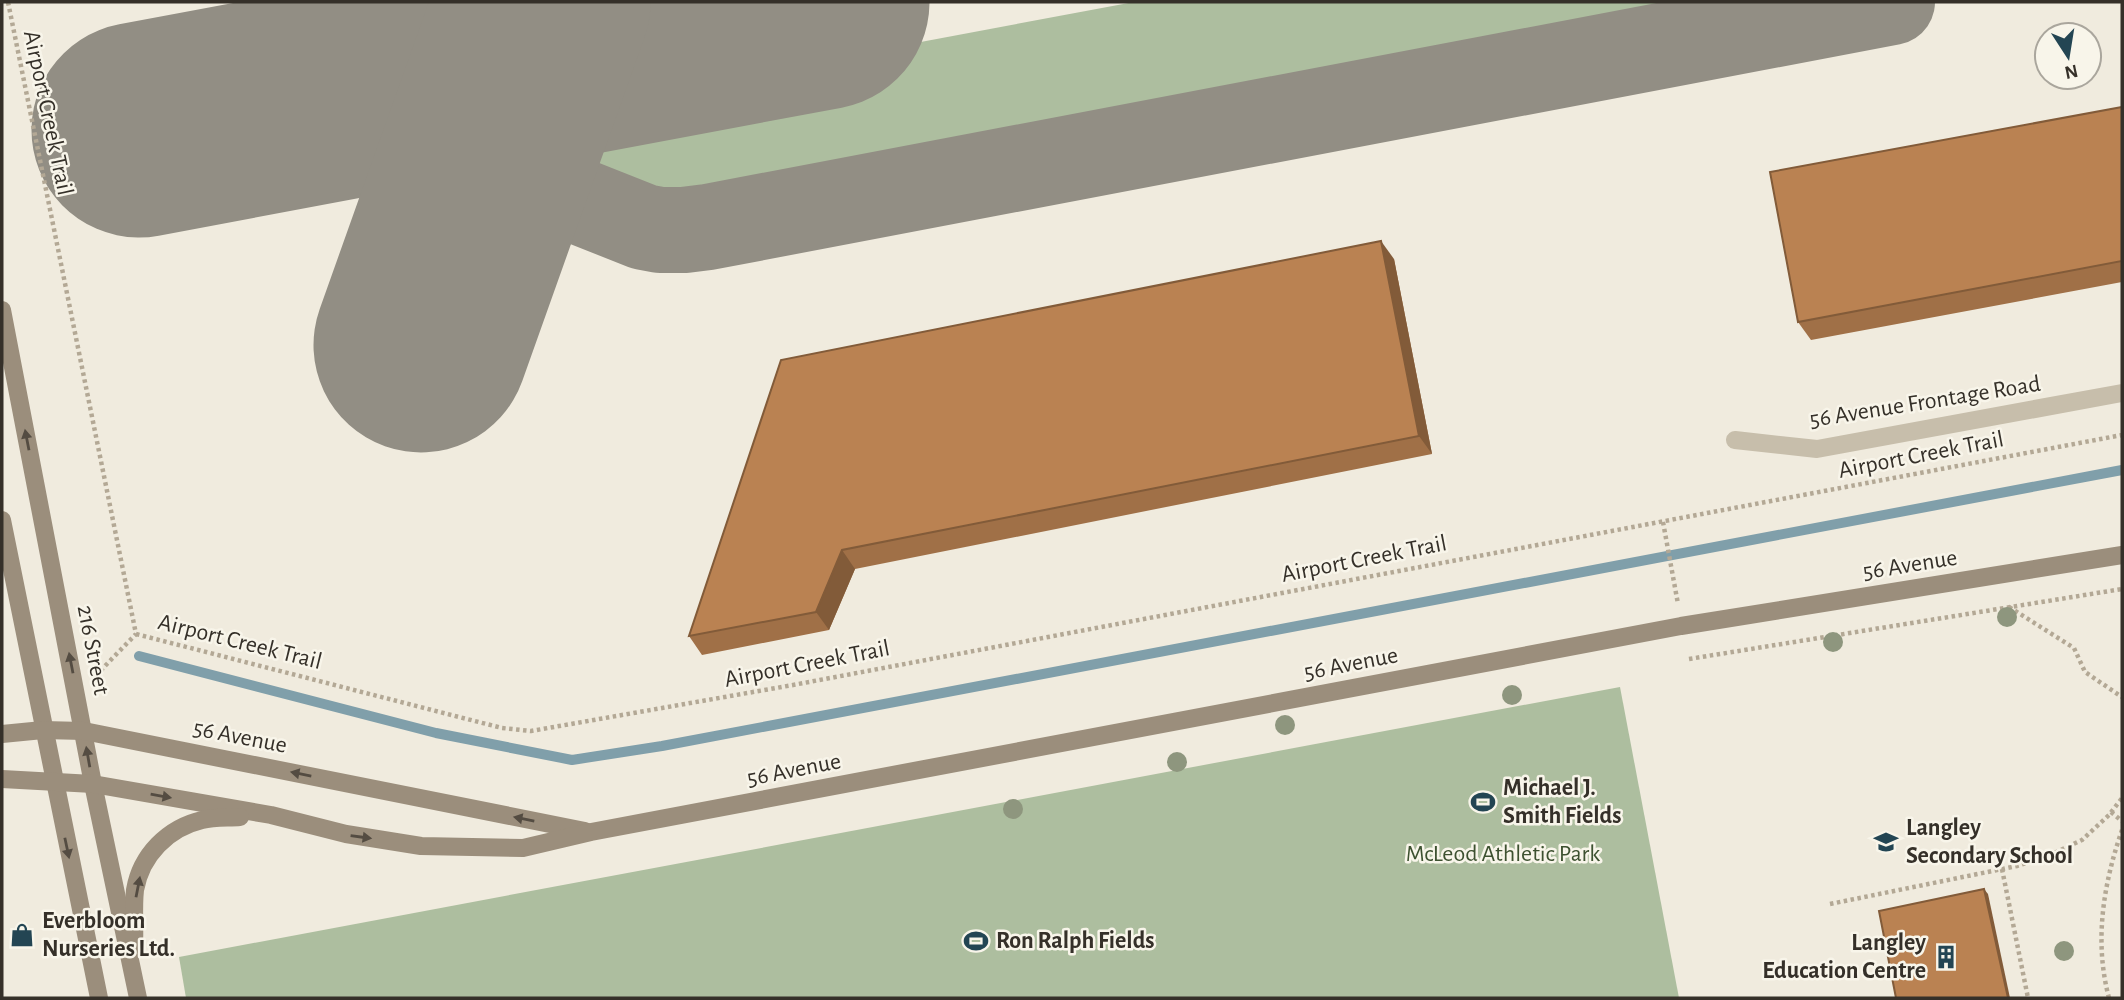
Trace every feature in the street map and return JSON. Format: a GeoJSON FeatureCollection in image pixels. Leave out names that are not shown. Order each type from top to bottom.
{"type":"FeatureCollection","features":[{"type":"Feature","properties":{"kind":"main road","name":"216 Street"},"geometry":{"type":"LineString","coordinates":[[2,310],[93,784],[138,998]]}},
{"type":"Feature","properties":{"kind":"main road"},"geometry":{"type":"LineString","coordinates":[[2,520],[53,782],[99,998]]}},
{"type":"Feature","properties":{"kind":"main road","name":"56 Avenue"},"geometry":{"type":"LineString","coordinates":[[2,779],[93,784],[271,815],[346,834],[421,846],[523,848],[591,832],[1681,626],[2122,555]]}},
{"type":"Feature","properties":{"kind":"main road","name":"56 Avenue"},"geometry":{"type":"LineString","coordinates":[[2,734],[84,730],[591,832]]}},
{"type":"Feature","properties":{"kind":"main road"},"geometry":{"type":"LineString","coordinates":[[134,980],[135,890],[144,862],[157,845],[184,825],[204,819],[271,815]]}},
{"type":"Feature","properties":{"kind":"street","name":"56 Avenue Frontage Road"},"geometry":{"type":"LineString","coordinates":[[1735,440],[1817,449],[2122,393]]}},
{"type":"Feature","properties":{"kind":"path","name":"Airport Creek Trail"},"geometry":{"type":"LineString","coordinates":[[8,2],[136,634],[502,728],[531,731],[753,692],[2122,435]]}},
{"type":"Feature","properties":{"kind":"path"},"geometry":{"type":"LineString","coordinates":[[1663,522],[1674,583]]}},
{"type":"Feature","properties":{"kind":"path"},"geometry":{"type":"LineString","coordinates":[[1689,659],[2122,589]]}},
{"type":"Feature","properties":{"kind":"path"},"geometry":{"type":"LineString","coordinates":[[2008,607],[2074,648],[2085,672],[2122,697]]}},
{"type":"Feature","properties":{"kind":"path"},"geometry":{"type":"LineString","coordinates":[[103,668],[136,634]]}},
{"type":"Feature","properties":{"kind":"path"},"geometry":{"type":"LineString","coordinates":[[1830,904],[2002,869],[2050,855],[2082,839],[2122,798]]}},
{"type":"Feature","properties":{"kind":"path"},"geometry":{"type":"LineString","coordinates":[[2111,812],[2122,821]]}},
{"type":"Feature","properties":{"kind":"path"},"geometry":{"type":"LineString","coordinates":[[2109,998],[2103,976],[2100,936],[2109,871],[2122,830]]}},
{"type":"Feature","properties":{"kind":"path"},"geometry":{"type":"LineString","coordinates":[[2002,869],[2028,998]]}},
{"type":"Feature","properties":{"kind":"green space"},"geometry":{"type":"Polygon","coordinates":[[[425,2],[490,2],[487,10],[453,18],[427,14],[425,2]]]}},
{"type":"Feature","properties":{"kind":"green space"},"geometry":{"type":"Polygon","coordinates":[[[1134,2],[1793,2],[670,215],[573,172],[549,151],[563,109],[1134,2]]]}},
{"type":"Feature","properties":{"kind":"green space","name":"McLeod Athletic Park"},"geometry":{"type":"Polygon","coordinates":[[[1620,687],[1679,998],[186,998],[179,957],[1620,687]]]}},
{"type":"Feature","properties":{"kind":"building"},"geometry":{"type":"Polygon","coordinates":[[[2122,107],[2122,261],[1798,322],[1770,172],[2122,107]]]}},
{"type":"Feature","properties":{"kind":"building"},"geometry":{"type":"Polygon","coordinates":[[[1381,241],[1419,436],[842,550],[816,612],[689,636],[781,360],[1381,241]]]}},
{"type":"Feature","properties":{"kind":"building","name":"Langley Education Centre"},"geometry":{"type":"Polygon","coordinates":[[[1984,889],[2008,998],[1896,998],[1879,911],[1984,889]]]}},
{"type":"Feature","properties":{"kind":"waterway"},"geometry":{"type":"LineString","coordinates":[[139,656],[436,733],[572,760],[662,746],[2122,470]]}},
{"type":"Feature","properties":{"kind":"taxiway"},"geometry":{"type":"LineString","coordinates":[[400,2],[418,88],[425,103],[487,161],[538,185],[644,227],[660,230],[708,227],[1892,2]]}},
{"type":"Feature","properties":{"kind":"runway"},"geometry":{"type":"LineString","coordinates":[[421,345],[543,2]]}},
{"type":"Feature","properties":{"kind":"runway"},"geometry":{"type":"LineString","coordinates":[[139,130],[822,2]]}},
{"type":"Feature","properties":{"kind":"place","name":"Michael J. Smith Fields"},"geometry":{"type":"Point","coordinates":[1483,802]}},
{"type":"Feature","properties":{"kind":"place","name":"Langley Secondary School"},"geometry":{"type":"Point","coordinates":[1886,842]}},
{"type":"Feature","properties":{"kind":"place","name":"Everbloom Nurseries Ltd."},"geometry":{"type":"Point","coordinates":[22,935]}},
{"type":"Feature","properties":{"kind":"place","name":"Ron Ralph Fields"},"geometry":{"type":"Point","coordinates":[976,941]}},
{"type":"Feature","properties":{"kind":"place","name":"Langley Education Centre"},"geometry":{"type":"Point","coordinates":[1946,957]}}]}
